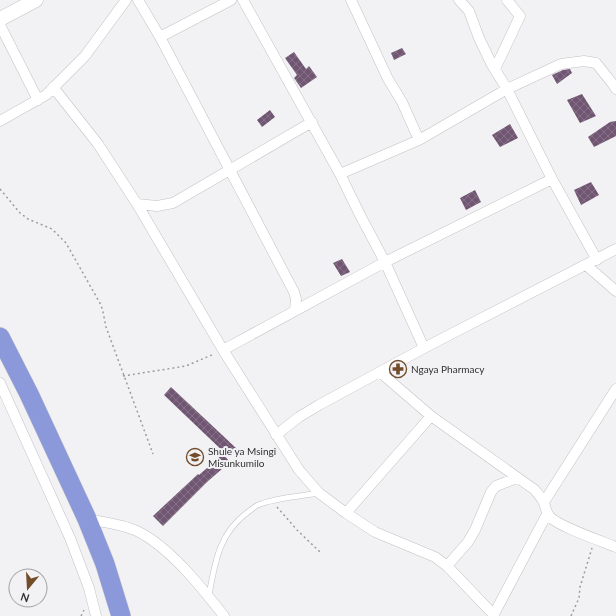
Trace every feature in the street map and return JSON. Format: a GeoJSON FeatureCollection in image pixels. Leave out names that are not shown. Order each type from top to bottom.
{"type":"FeatureCollection","features":[{"type":"Feature","properties":{"kind":"highway"},"geometry":{"type":"LineString","coordinates":[[0,337],[29,394],[87,519],[105,564],[121,616]]}},
{"type":"Feature","properties":{"kind":"street"},"geometry":{"type":"LineString","coordinates":[[0,20],[36,0]]}},
{"type":"Feature","properties":{"kind":"street"},"geometry":{"type":"LineString","coordinates":[[0,121],[46,95],[85,56],[126,0]]}},
{"type":"Feature","properties":{"kind":"street"},"geometry":{"type":"LineString","coordinates":[[138,0],[160,37],[294,292],[296,299],[296,310]]}},
{"type":"Feature","properties":{"kind":"street"},"geometry":{"type":"LineString","coordinates":[[160,37],[231,0]]}},
{"type":"Feature","properties":{"kind":"street"},"geometry":{"type":"LineString","coordinates":[[243,0],[340,174],[385,262],[424,348]]}},
{"type":"Feature","properties":{"kind":"street"},"geometry":{"type":"LineString","coordinates":[[351,0],[388,79],[402,102],[419,140]]}},
{"type":"Feature","properties":{"kind":"street"},"geometry":{"type":"LineString","coordinates":[[459,0],[471,16],[479,38],[494,69],[507,89],[552,179],[597,260]]}},
{"type":"Feature","properties":{"kind":"street"},"geometry":{"type":"LineString","coordinates":[[494,69],[520,16],[507,0]]}},
{"type":"Feature","properties":{"kind":"street"},"geometry":{"type":"LineString","coordinates":[[0,25],[38,100]]}},
{"type":"Feature","properties":{"kind":"street"},"geometry":{"type":"LineString","coordinates":[[340,174],[419,140],[507,89],[561,64],[584,62],[596,63],[616,89]]}},
{"type":"Feature","properties":{"kind":"street"},"geometry":{"type":"LineString","coordinates":[[53,87],[98,144],[137,204],[223,350],[276,435],[299,470],[319,493],[375,532],[435,557],[448,566],[494,616],[547,514]]}},
{"type":"Feature","properties":{"kind":"street"},"geometry":{"type":"LineString","coordinates":[[137,204],[157,206],[173,203],[312,122]]}},
{"type":"Feature","properties":{"kind":"street"},"geometry":{"type":"LineString","coordinates":[[223,350],[385,262],[552,179]]}},
{"type":"Feature","properties":{"kind":"street"},"geometry":{"type":"LineString","coordinates":[[276,435],[299,417],[424,348],[616,249]]}},
{"type":"Feature","properties":{"kind":"street"},"geometry":{"type":"LineString","coordinates":[[586,265],[616,291]]}},
{"type":"Feature","properties":{"kind":"street"},"geometry":{"type":"LineString","coordinates":[[294,292],[312,302]]}},
{"type":"Feature","properties":{"kind":"street"},"geometry":{"type":"LineString","coordinates":[[381,372],[431,416],[535,490],[544,502],[547,514],[556,522],[616,547]]}},
{"type":"Feature","properties":{"kind":"street"},"geometry":{"type":"LineString","coordinates":[[0,382],[70,538],[89,588],[96,616]]}},
{"type":"Feature","properties":{"kind":"street"},"geometry":{"type":"LineString","coordinates":[[544,502],[616,389]]}},
{"type":"Feature","properties":{"kind":"street"},"geometry":{"type":"LineString","coordinates":[[346,513],[431,416]]}},
{"type":"Feature","properties":{"kind":"street"},"geometry":{"type":"LineString","coordinates":[[448,566],[468,542],[475,530],[491,492],[496,486],[517,478]]}},
{"type":"Feature","properties":{"kind":"street"},"geometry":{"type":"LineString","coordinates":[[87,519],[137,531],[153,541],[174,559],[224,616]]}},
{"type":"Feature","properties":{"kind":"lane"},"geometry":{"type":"LineString","coordinates":[[208,596],[215,561],[220,547],[229,530],[240,518],[258,505],[272,501],[319,493]]}},
{"type":"Feature","properties":{"kind":"path"},"geometry":{"type":"LineString","coordinates":[[0,190],[20,213],[28,219],[52,229],[66,244],[104,312],[106,327],[153,454]]}},
{"type":"Feature","properties":{"kind":"path"},"geometry":{"type":"LineString","coordinates":[[123,376],[186,366],[223,350]]}},
{"type":"Feature","properties":{"kind":"path"},"geometry":{"type":"LineString","coordinates":[[272,501],[297,530],[320,552]]}},
{"type":"Feature","properties":{"kind":"path"},"geometry":{"type":"LineString","coordinates":[[571,616],[579,598],[580,587],[585,575],[595,538]]}},
{"type":"Feature","properties":{"kind":"building"},"geometry":{"type":"Polygon","coordinates":[[[402,48],[406,54],[394,60],[391,53],[402,48]]]}},
{"type":"Feature","properties":{"kind":"building"},"geometry":{"type":"Polygon","coordinates":[[[294,52],[306,69],[309,66],[317,77],[301,88],[294,78],[297,75],[285,58],[294,52]]]}},
{"type":"Feature","properties":{"kind":"building"},"geometry":{"type":"Polygon","coordinates":[[[570,69],[572,73],[557,84],[552,75],[563,70],[570,69]]]}},
{"type":"Feature","properties":{"kind":"building"},"geometry":{"type":"Polygon","coordinates":[[[582,94],[596,116],[580,123],[567,100],[582,94]]]}},
{"type":"Feature","properties":{"kind":"building"},"geometry":{"type":"Polygon","coordinates":[[[270,110],[275,117],[262,127],[257,120],[270,110]]]}},
{"type":"Feature","properties":{"kind":"building"},"geometry":{"type":"Polygon","coordinates":[[[616,121],[616,136],[594,147],[588,137],[610,122],[616,121]]]}},
{"type":"Feature","properties":{"kind":"building"},"geometry":{"type":"Polygon","coordinates":[[[510,124],[518,138],[500,147],[492,135],[510,124]]]}},
{"type":"Feature","properties":{"kind":"building"},"geometry":{"type":"Polygon","coordinates":[[[591,182],[599,195],[581,205],[574,190],[591,182]]]}},
{"type":"Feature","properties":{"kind":"building"},"geometry":{"type":"Polygon","coordinates":[[[475,190],[481,202],[466,210],[460,198],[475,190]]]}},
{"type":"Feature","properties":{"kind":"building"},"geometry":{"type":"Polygon","coordinates":[[[342,259],[350,272],[341,276],[333,263],[342,259]]]}},
{"type":"Feature","properties":{"kind":"building"},"geometry":{"type":"Polygon","coordinates":[[[171,387],[237,449],[229,457],[164,395],[171,387]]]}},
{"type":"Feature","properties":{"kind":"building"},"geometry":{"type":"Polygon","coordinates":[[[223,454],[230,462],[207,482],[163,526],[153,516],[198,474],[199,475],[223,454]]]}},
{"type":"Feature","properties":{"kind":"place","name":"Ngaya Pharmacy"},"geometry":{"type":"Point","coordinates":[398,369]}},
{"type":"Feature","properties":{"kind":"place","name":"Shule ya Msingi Misunkumilo"},"geometry":{"type":"Point","coordinates":[195,457]}}]}
